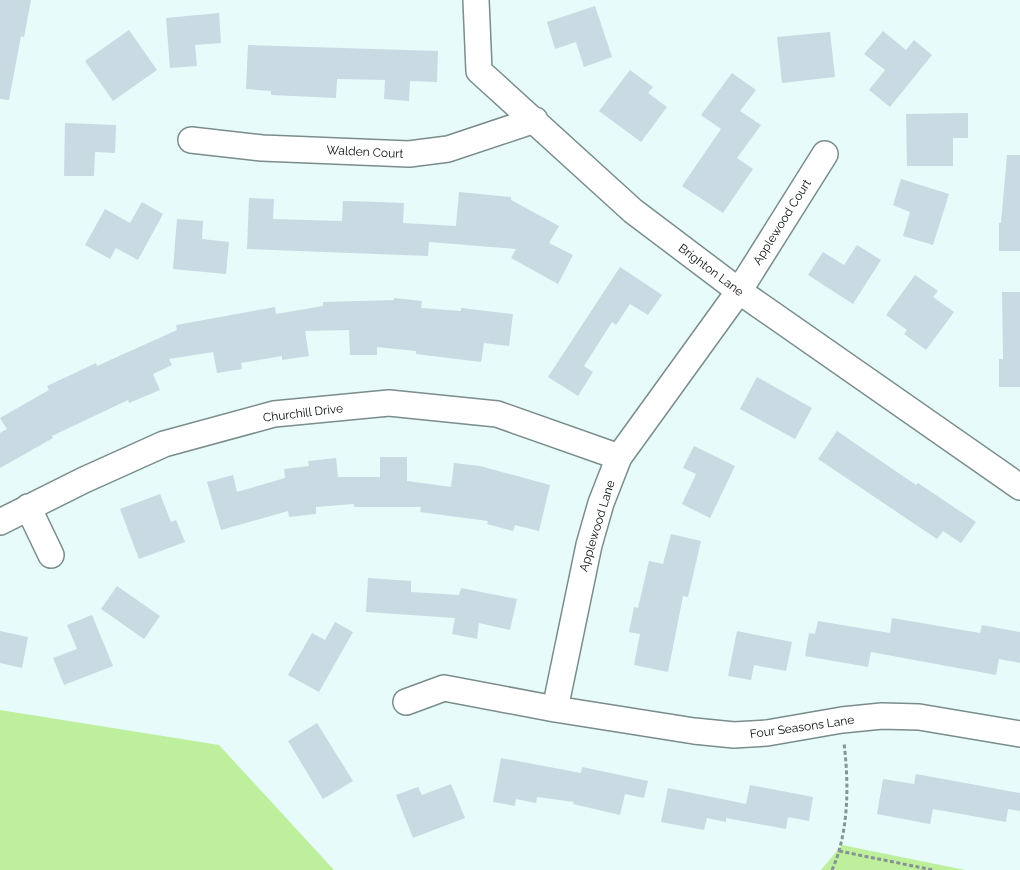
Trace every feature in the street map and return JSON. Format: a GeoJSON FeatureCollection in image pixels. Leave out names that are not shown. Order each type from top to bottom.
{"type":"FeatureCollection","features":[{"type":"Feature","properties":{"kind":"street","name":"Brighton Lane"},"geometry":{"type":"LineString","coordinates":[[476,0],[480,71],[633,211],[739,291],[1020,487]]}},
{"type":"Feature","properties":{"kind":"street","name":"Walden Court"},"geometry":{"type":"LineString","coordinates":[[191,140],[262,148],[409,154],[448,149],[535,120]]}},
{"type":"Feature","properties":{"kind":"street","name":"Applewood Court"},"geometry":{"type":"LineString","coordinates":[[739,291],[825,154]]}},
{"type":"Feature","properties":{"kind":"street","name":"Applewood Lane"},"geometry":{"type":"LineString","coordinates":[[555,709],[589,545],[601,503],[619,457],[739,291]]}},
{"type":"Feature","properties":{"kind":"street","name":"Churchill Drive"},"geometry":{"type":"LineString","coordinates":[[0,522],[28,506],[164,444],[274,414],[389,403],[496,414],[619,457]]}},
{"type":"Feature","properties":{"kind":"street"},"geometry":{"type":"LineString","coordinates":[[28,506],[51,556]]}},
{"type":"Feature","properties":{"kind":"street","name":"Four Seasons Lane"},"geometry":{"type":"LineString","coordinates":[[406,702],[444,688],[694,732],[734,735],[767,733],[842,720],[882,716],[919,717],[1020,734]]}},
{"type":"Feature","properties":{"kind":"path"},"geometry":{"type":"LineString","coordinates":[[832,870],[839,851],[847,785],[842,720]]}},
{"type":"Feature","properties":{"kind":"path"},"geometry":{"type":"LineString","coordinates":[[839,851],[933,870]]}},
{"type":"Feature","properties":{"kind":"green space"},"geometry":{"type":"Polygon","coordinates":[[[0,710],[219,745],[334,870],[0,870],[0,710]]]}},
{"type":"Feature","properties":{"kind":"green space"},"geometry":{"type":"Polygon","coordinates":[[[842,845],[965,870],[821,870],[842,845]]]}},
{"type":"Feature","properties":{"kind":"building"},"geometry":{"type":"Polygon","coordinates":[[[0,0],[31,0],[24,37],[21,36],[9,100],[0,99],[0,0]]]}},
{"type":"Feature","properties":{"kind":"building"},"geometry":{"type":"Polygon","coordinates":[[[595,6],[612,57],[584,67],[576,42],[555,49],[547,22],[595,6]]]}},
{"type":"Feature","properties":{"kind":"building"},"geometry":{"type":"Polygon","coordinates":[[[219,13],[221,43],[195,45],[197,66],[170,68],[166,18],[219,13]]]}},
{"type":"Feature","properties":{"kind":"building"},"geometry":{"type":"Polygon","coordinates":[[[129,30],[157,70],[113,101],[85,61],[129,30]]]}},
{"type":"Feature","properties":{"kind":"building"},"geometry":{"type":"Polygon","coordinates":[[[883,31],[906,50],[914,40],[932,55],[890,107],[869,90],[885,70],[864,54],[883,31]]]}},
{"type":"Feature","properties":{"kind":"building"},"geometry":{"type":"Polygon","coordinates":[[[830,32],[835,77],[782,83],[777,37],[830,32]]]}},
{"type":"Feature","properties":{"kind":"building"},"geometry":{"type":"Polygon","coordinates":[[[248,45],[438,51],[437,82],[410,81],[409,101],[384,99],[385,80],[337,79],[336,98],[271,95],[271,91],[246,89],[248,45]]]}},
{"type":"Feature","properties":{"kind":"building"},"geometry":{"type":"Polygon","coordinates":[[[630,70],[653,87],[648,93],[667,107],[641,142],[599,111],[630,70]]]}},
{"type":"Feature","properties":{"kind":"building"},"geometry":{"type":"Polygon","coordinates":[[[732,73],[756,90],[740,111],[761,125],[737,158],[753,169],[723,213],[682,186],[721,129],[701,115],[732,73]]]}},
{"type":"Feature","properties":{"kind":"building"},"geometry":{"type":"Polygon","coordinates":[[[968,113],[968,138],[953,138],[953,166],[907,166],[906,114],[968,113]]]}},
{"type":"Feature","properties":{"kind":"building"},"geometry":{"type":"Polygon","coordinates":[[[65,123],[116,125],[115,153],[95,152],[94,176],[64,176],[65,123]]]}},
{"type":"Feature","properties":{"kind":"building"},"geometry":{"type":"Polygon","coordinates":[[[1007,155],[1020,155],[1020,251],[999,251],[999,223],[1001,223],[1007,155]]]}},
{"type":"Feature","properties":{"kind":"building"},"geometry":{"type":"Polygon","coordinates":[[[901,179],[949,194],[933,245],[903,236],[910,212],[893,205],[901,179]]]}},
{"type":"Feature","properties":{"kind":"building"},"geometry":{"type":"Polygon","coordinates":[[[459,192],[511,197],[511,200],[559,226],[549,243],[573,255],[558,284],[511,258],[516,249],[429,242],[428,256],[247,249],[249,198],[274,199],[273,219],[342,221],[343,201],[379,202],[404,203],[403,223],[456,226],[459,192]]]}},
{"type":"Feature","properties":{"kind":"building"},"geometry":{"type":"Polygon","coordinates":[[[142,202],[163,214],[138,260],[116,248],[110,259],[85,245],[105,209],[130,223],[142,202]]]}},
{"type":"Feature","properties":{"kind":"building"},"geometry":{"type":"Polygon","coordinates":[[[177,219],[203,221],[202,239],[229,242],[226,274],[173,269],[177,219]]]}},
{"type":"Feature","properties":{"kind":"building"},"geometry":{"type":"Polygon","coordinates":[[[857,245],[881,260],[853,304],[808,275],[823,252],[844,265],[857,245]]]}},
{"type":"Feature","properties":{"kind":"building"},"geometry":{"type":"Polygon","coordinates":[[[620,267],[662,295],[648,315],[630,304],[616,325],[612,322],[584,366],[593,372],[578,396],[548,377],[620,267]]]}},
{"type":"Feature","properties":{"kind":"building"},"geometry":{"type":"Polygon","coordinates":[[[915,275],[938,291],[933,297],[954,312],[926,350],[904,334],[907,330],[886,315],[915,275]]]}},
{"type":"Feature","properties":{"kind":"building"},"geometry":{"type":"Polygon","coordinates":[[[1002,292],[1020,292],[1020,387],[999,387],[999,359],[1003,359],[1002,292]]]}},
{"type":"Feature","properties":{"kind":"building"},"geometry":{"type":"Polygon","coordinates":[[[394,298],[422,301],[421,308],[461,311],[461,308],[513,314],[509,346],[484,343],[481,362],[416,354],[416,351],[377,347],[377,355],[350,355],[349,330],[305,331],[309,356],[282,360],[282,356],[241,363],[242,369],[217,373],[213,352],[169,359],[172,365],[153,374],[160,390],[129,403],[128,400],[52,436],[53,438],[0,468],[0,433],[7,429],[0,418],[49,390],[47,386],[96,363],[97,366],[177,330],[176,325],[275,307],[276,314],[323,306],[323,302],[394,300],[394,298]]]}},
{"type":"Feature","properties":{"kind":"building"},"geometry":{"type":"Polygon","coordinates":[[[757,377],[812,408],[795,439],[740,409],[757,377]]]}},
{"type":"Feature","properties":{"kind":"building"},"geometry":{"type":"Polygon","coordinates":[[[837,431],[916,485],[918,483],[976,522],[961,543],[943,531],[937,539],[818,459],[837,431]]]}},
{"type":"Feature","properties":{"kind":"building"},"geometry":{"type":"Polygon","coordinates":[[[694,446],[735,466],[710,518],[682,504],[696,474],[683,468],[694,446]]]}},
{"type":"Feature","properties":{"kind":"building"},"geometry":{"type":"Polygon","coordinates":[[[380,457],[407,457],[407,481],[451,487],[454,463],[480,466],[550,485],[539,531],[515,525],[513,531],[487,524],[488,521],[420,512],[421,507],[354,507],[354,504],[316,507],[316,514],[289,517],[288,511],[221,530],[207,482],[233,475],[237,492],[285,478],[284,469],[309,466],[308,461],[336,458],[338,477],[380,477],[380,457]]]}},
{"type":"Feature","properties":{"kind":"building"},"geometry":{"type":"Polygon","coordinates":[[[160,494],[171,522],[176,520],[185,542],[139,559],[120,509],[160,494]]]}},
{"type":"Feature","properties":{"kind":"building"},"geometry":{"type":"Polygon","coordinates":[[[671,534],[701,541],[688,597],[683,596],[668,672],[634,665],[640,634],[629,632],[634,607],[638,608],[649,561],[663,564],[671,534]]]}},
{"type":"Feature","properties":{"kind":"building"},"geometry":{"type":"Polygon","coordinates":[[[368,578],[411,581],[411,592],[459,595],[461,588],[517,599],[510,630],[479,623],[477,639],[452,634],[455,618],[366,612],[368,578]]]}},
{"type":"Feature","properties":{"kind":"building"},"geometry":{"type":"Polygon","coordinates":[[[117,586],[160,616],[144,639],[101,609],[117,586]]]}},
{"type":"Feature","properties":{"kind":"building"},"geometry":{"type":"Polygon","coordinates":[[[92,615],[113,666],[64,685],[53,658],[77,649],[67,625],[92,615]]]}},
{"type":"Feature","properties":{"kind":"building"},"geometry":{"type":"Polygon","coordinates":[[[892,618],[980,633],[982,625],[1020,632],[1020,663],[999,659],[996,675],[871,652],[868,667],[805,656],[809,633],[815,634],[818,621],[890,633],[892,618]]]}},
{"type":"Feature","properties":{"kind":"building"},"geometry":{"type":"Polygon","coordinates":[[[335,622],[353,632],[319,692],[288,675],[312,633],[325,640],[335,622]]]}},
{"type":"Feature","properties":{"kind":"building"},"geometry":{"type":"Polygon","coordinates":[[[0,631],[28,637],[22,668],[0,663],[0,631]]]}},
{"type":"Feature","properties":{"kind":"building"},"geometry":{"type":"Polygon","coordinates":[[[737,631],[792,642],[786,671],[754,665],[751,680],[728,676],[737,631]]]}},
{"type":"Feature","properties":{"kind":"building"},"geometry":{"type":"Polygon","coordinates":[[[317,723],[353,781],[323,799],[288,741],[317,723]]]}},
{"type":"Feature","properties":{"kind":"building"},"geometry":{"type":"Polygon","coordinates":[[[501,758],[581,773],[582,767],[648,781],[644,798],[625,794],[620,815],[573,804],[574,802],[537,797],[536,803],[516,799],[515,806],[493,802],[501,758]]]}},
{"type":"Feature","properties":{"kind":"building"},"geometry":{"type":"Polygon","coordinates":[[[916,774],[1020,793],[1020,811],[1008,809],[1006,822],[933,809],[930,824],[877,814],[883,779],[914,784],[916,774]]]}},
{"type":"Feature","properties":{"kind":"building"},"geometry":{"type":"Polygon","coordinates":[[[451,784],[465,818],[413,838],[396,795],[418,787],[422,795],[451,784]]]}},
{"type":"Feature","properties":{"kind":"building"},"geometry":{"type":"Polygon","coordinates":[[[750,785],[813,797],[809,821],[788,817],[786,829],[726,818],[726,822],[707,818],[704,830],[661,822],[668,788],[746,804],[750,785]]]}}]}
